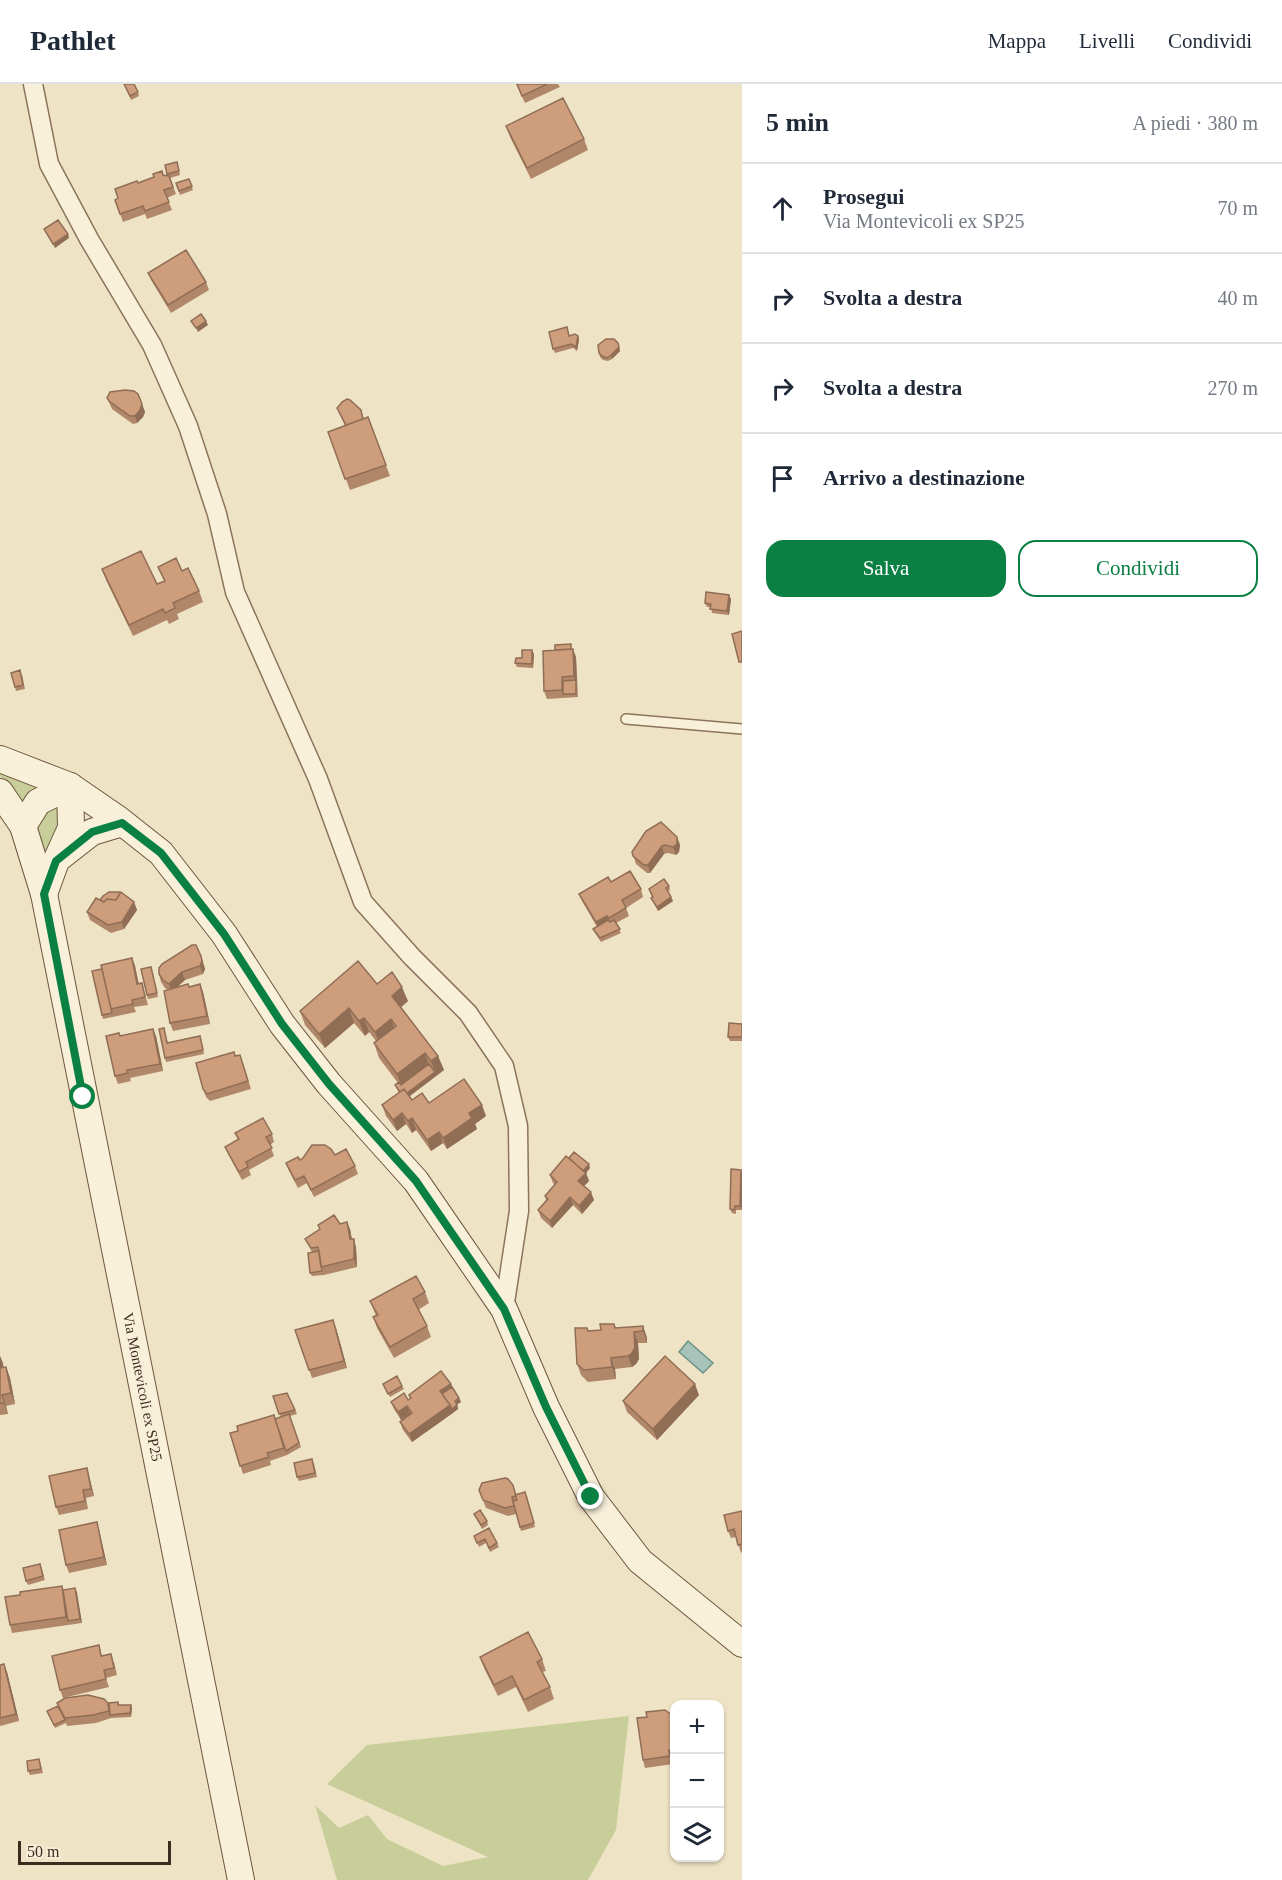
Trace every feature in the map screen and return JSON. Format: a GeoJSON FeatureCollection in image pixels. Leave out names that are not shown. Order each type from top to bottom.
{"type":"FeatureCollection","features":[{"type":"Feature","properties":{"kind":"street"},"geometry":{"type":"LineString","coordinates":[[33,84],[50,164],[89,239],[152,345],[188,426],[217,514],[235,592],[318,779],[363,902],[412,957],[468,1013],[504,1066],[518,1126],[519,1211],[504,1309]]}},
{"type":"Feature","properties":{"kind":"street"},"geometry":{"type":"LineString","coordinates":[[7,761],[70,786],[161,853],[224,934],[282,1024],[329,1084],[416,1181],[504,1309],[546,1407],[591,1497],[640,1561],[742,1644]]}},
{"type":"Feature","properties":{"kind":"street"},"geometry":{"type":"LineString","coordinates":[[23,826],[38,802],[70,786]]}},
{"type":"Feature","properties":{"kind":"street"},"geometry":{"type":"LineString","coordinates":[[44,894],[71,828],[70,786]]}},
{"type":"Feature","properties":{"kind":"street","name":"Via Montevicoli ex SP25"},"geometry":{"type":"LineString","coordinates":[[0,792],[23,826],[44,894],[241,1880]]}},
{"type":"Feature","properties":{"kind":"street"},"geometry":{"type":"LineString","coordinates":[[56,861],[92,832],[122,823]]}},
{"type":"Feature","properties":{"kind":"lane"},"geometry":{"type":"LineString","coordinates":[[626,719],[742,729]]}},
{"type":"Feature","properties":{"kind":"green space"},"geometry":{"type":"Polygon","coordinates":[[[0,772],[40,786],[23,809],[0,776],[0,772]]]}},
{"type":"Feature","properties":{"kind":"green space"},"geometry":{"type":"Polygon","coordinates":[[[54,798],[62,806],[57,835],[42,865],[34,832],[54,798]]]}},
{"type":"Feature","properties":{"kind":"green space"},"geometry":{"type":"Polygon","coordinates":[[[629,1716],[616,1830],[588,1880],[337,1880],[315,1805],[339,1828],[368,1815],[387,1839],[443,1866],[488,1857],[327,1784],[367,1745],[629,1716]]]}},
{"type":"Feature","properties":{"kind":"water"},"geometry":{"type":"Polygon","coordinates":[[[688,1341],[713,1363],[703,1373],[679,1352],[688,1341]]]}},
{"type":"Feature","properties":{"kind":"building"},"geometry":{"type":"Polygon","coordinates":[[[124,84],[134,84],[138,92],[130,96],[124,84]]]}},
{"type":"Feature","properties":{"kind":"building"},"geometry":{"type":"Polygon","coordinates":[[[517,84],[547,84],[522,96],[517,84]]]}},
{"type":"Feature","properties":{"kind":"building"},"geometry":{"type":"Polygon","coordinates":[[[563,98],[584,139],[527,168],[506,126],[563,98]]]}},
{"type":"Feature","properties":{"kind":"building"},"geometry":{"type":"Polygon","coordinates":[[[177,162],[179,171],[167,174],[165,165],[177,162]]]}},
{"type":"Feature","properties":{"kind":"building"},"geometry":{"type":"Polygon","coordinates":[[[162,171],[163,175],[169,176],[173,187],[164,190],[169,202],[145,211],[143,206],[120,214],[115,200],[118,198],[115,189],[154,177],[153,174],[162,171]]]}},
{"type":"Feature","properties":{"kind":"building"},"geometry":{"type":"Polygon","coordinates":[[[189,179],[192,186],[179,191],[176,183],[189,179]]]}},
{"type":"Feature","properties":{"kind":"building"},"geometry":{"type":"Polygon","coordinates":[[[58,220],[68,234],[53,244],[44,229],[58,220]]]}},
{"type":"Feature","properties":{"kind":"building"},"geometry":{"type":"Polygon","coordinates":[[[186,250],[206,282],[168,305],[148,273],[186,250]]]}},
{"type":"Feature","properties":{"kind":"building"},"geometry":{"type":"Polygon","coordinates":[[[201,314],[206,321],[196,328],[191,321],[201,314]]]}},
{"type":"Feature","properties":{"kind":"building"},"geometry":{"type":"Polygon","coordinates":[[[567,327],[569,336],[575,334],[578,336],[576,347],[571,344],[553,349],[549,332],[567,327]]]}},
{"type":"Feature","properties":{"kind":"building"},"geometry":{"type":"Polygon","coordinates":[[[606,339],[614,339],[619,347],[607,358],[599,353],[598,345],[606,339]]]}},
{"type":"Feature","properties":{"kind":"building"},"geometry":{"type":"Polygon","coordinates":[[[125,390],[138,394],[142,404],[135,416],[130,416],[107,398],[110,392],[125,390]]]}},
{"type":"Feature","properties":{"kind":"building"},"geometry":{"type":"Polygon","coordinates":[[[347,399],[361,410],[363,419],[346,425],[337,408],[347,399]]]}},
{"type":"Feature","properties":{"kind":"building"},"geometry":{"type":"Polygon","coordinates":[[[368,417],[386,465],[345,479],[328,432],[368,417]]]}},
{"type":"Feature","properties":{"kind":"building"},"geometry":{"type":"Polygon","coordinates":[[[141,551],[157,584],[165,581],[158,567],[176,558],[182,571],[188,568],[199,591],[173,603],[175,608],[165,613],[163,609],[129,625],[102,569],[141,551]]]}},
{"type":"Feature","properties":{"kind":"building"},"geometry":{"type":"Polygon","coordinates":[[[706,592],[729,595],[727,611],[710,609],[711,604],[705,603],[706,592]]]}},
{"type":"Feature","properties":{"kind":"building"},"geometry":{"type":"Polygon","coordinates":[[[742,631],[742,662],[739,662],[732,634],[742,631]]]}},
{"type":"Feature","properties":{"kind":"building"},"geometry":{"type":"Polygon","coordinates":[[[571,644],[571,649],[555,650],[555,645],[571,644]]]}},
{"type":"Feature","properties":{"kind":"building"},"geometry":{"type":"Polygon","coordinates":[[[573,649],[574,676],[562,677],[562,690],[544,691],[543,651],[573,649]]]}},
{"type":"Feature","properties":{"kind":"building"},"geometry":{"type":"Polygon","coordinates":[[[522,650],[532,650],[532,664],[515,663],[516,658],[522,658],[522,650]]]}},
{"type":"Feature","properties":{"kind":"building"},"geometry":{"type":"Polygon","coordinates":[[[20,670],[23,685],[15,687],[11,673],[20,670]]]}},
{"type":"Feature","properties":{"kind":"building"},"geometry":{"type":"Polygon","coordinates":[[[576,680],[576,694],[563,694],[563,681],[576,680]]]}},
{"type":"Feature","properties":{"kind":"building"},"geometry":{"type":"Polygon","coordinates":[[[661,822],[677,837],[677,844],[673,847],[662,846],[648,865],[644,865],[633,856],[632,852],[646,831],[661,822]]]}},
{"type":"Feature","properties":{"kind":"building"},"geometry":{"type":"Polygon","coordinates":[[[630,871],[641,889],[622,900],[626,908],[609,918],[607,916],[596,922],[579,894],[608,877],[611,882],[630,871]]]}},
{"type":"Feature","properties":{"kind":"building"},"geometry":{"type":"Polygon","coordinates":[[[664,879],[669,886],[666,888],[671,897],[657,907],[651,898],[653,897],[649,889],[664,879]]]}},
{"type":"Feature","properties":{"kind":"building"},"geometry":{"type":"Polygon","coordinates":[[[109,892],[120,893],[116,900],[107,899],[104,902],[100,900],[103,896],[109,892]]]}},
{"type":"Feature","properties":{"kind":"building"},"geometry":{"type":"Polygon","coordinates":[[[121,892],[134,902],[122,922],[108,925],[87,912],[96,898],[104,902],[107,899],[116,900],[121,892]]]}},
{"type":"Feature","properties":{"kind":"building"},"geometry":{"type":"Polygon","coordinates":[[[608,920],[610,922],[614,920],[620,929],[600,938],[593,929],[608,920]]]}},
{"type":"Feature","properties":{"kind":"building"},"geometry":{"type":"Polygon","coordinates":[[[192,945],[196,945],[201,956],[200,966],[182,972],[169,984],[163,980],[159,974],[162,964],[192,945]]]}},
{"type":"Feature","properties":{"kind":"building"},"geometry":{"type":"Polygon","coordinates":[[[132,958],[137,984],[142,983],[145,997],[132,1000],[133,1004],[111,1009],[101,965],[132,958]]]}},
{"type":"Feature","properties":{"kind":"building"},"geometry":{"type":"Polygon","coordinates":[[[358,961],[377,984],[392,972],[402,987],[392,996],[438,1056],[431,1061],[425,1053],[397,1074],[374,1043],[396,1026],[391,1019],[375,1032],[364,1018],[359,1021],[349,1008],[319,1034],[300,1011],[358,961]]]}},
{"type":"Feature","properties":{"kind":"building"},"geometry":{"type":"Polygon","coordinates":[[[151,967],[157,993],[147,995],[141,969],[151,967]]]}},
{"type":"Feature","properties":{"kind":"building"},"geometry":{"type":"Polygon","coordinates":[[[102,969],[112,1013],[102,1015],[92,971],[102,969]]]}},
{"type":"Feature","properties":{"kind":"building"},"geometry":{"type":"Polygon","coordinates":[[[188,984],[189,987],[200,984],[207,1016],[170,1023],[164,991],[188,984]]]}},
{"type":"Feature","properties":{"kind":"building"},"geometry":{"type":"Polygon","coordinates":[[[729,1023],[742,1024],[742,1037],[728,1037],[729,1023]]]}},
{"type":"Feature","properties":{"kind":"building"},"geometry":{"type":"Polygon","coordinates":[[[164,1028],[167,1043],[200,1036],[203,1050],[165,1058],[159,1029],[164,1028]]]}},
{"type":"Feature","properties":{"kind":"building"},"geometry":{"type":"Polygon","coordinates":[[[153,1029],[160,1064],[127,1070],[128,1073],[115,1076],[106,1036],[119,1033],[120,1036],[153,1029]]]}},
{"type":"Feature","properties":{"kind":"building"},"geometry":{"type":"Polygon","coordinates":[[[234,1052],[235,1056],[240,1055],[248,1081],[207,1094],[203,1089],[196,1063],[234,1052]]]}},
{"type":"Feature","properties":{"kind":"building"},"geometry":{"type":"Polygon","coordinates":[[[429,1064],[435,1072],[407,1093],[404,1089],[400,1092],[395,1085],[399,1082],[401,1085],[429,1064]]]}},
{"type":"Feature","properties":{"kind":"building"},"geometry":{"type":"Polygon","coordinates":[[[464,1079],[482,1105],[469,1113],[472,1118],[443,1138],[439,1132],[427,1140],[412,1118],[408,1121],[402,1113],[393,1120],[382,1105],[404,1089],[412,1100],[422,1093],[429,1103],[464,1079]]]}},
{"type":"Feature","properties":{"kind":"building"},"geometry":{"type":"Polygon","coordinates":[[[263,1118],[272,1134],[266,1137],[272,1148],[246,1162],[248,1167],[239,1172],[225,1147],[239,1139],[235,1133],[263,1118]]]}},
{"type":"Feature","properties":{"kind":"building"},"geometry":{"type":"Polygon","coordinates":[[[312,1145],[325,1145],[335,1155],[346,1149],[355,1166],[311,1190],[304,1176],[295,1180],[286,1163],[298,1157],[300,1160],[303,1158],[312,1145]]]}},
{"type":"Feature","properties":{"kind":"building"},"geometry":{"type":"Polygon","coordinates":[[[574,1152],[589,1164],[583,1171],[569,1158],[574,1152]]]}},
{"type":"Feature","properties":{"kind":"building"},"geometry":{"type":"Polygon","coordinates":[[[566,1156],[586,1173],[578,1181],[591,1192],[579,1206],[570,1197],[550,1221],[538,1210],[548,1199],[545,1196],[557,1182],[550,1175],[566,1156]]]}},
{"type":"Feature","properties":{"kind":"building"},"geometry":{"type":"Polygon","coordinates":[[[731,1169],[741,1170],[740,1206],[735,1206],[734,1210],[730,1209],[731,1169]]]}},
{"type":"Feature","properties":{"kind":"building"},"geometry":{"type":"Polygon","coordinates":[[[334,1215],[340,1224],[347,1222],[350,1239],[354,1239],[354,1259],[321,1267],[318,1247],[311,1248],[305,1239],[320,1229],[318,1225],[334,1215]]]}},
{"type":"Feature","properties":{"kind":"building"},"geometry":{"type":"Polygon","coordinates":[[[319,1251],[322,1271],[310,1273],[308,1253],[319,1251]]]}},
{"type":"Feature","properties":{"kind":"building"},"geometry":{"type":"Polygon","coordinates":[[[416,1276],[425,1292],[413,1299],[427,1326],[390,1347],[373,1317],[378,1315],[370,1301],[416,1276]]]}},
{"type":"Feature","properties":{"kind":"building"},"geometry":{"type":"Polygon","coordinates":[[[333,1320],[344,1361],[309,1370],[295,1330],[333,1320]]]}},
{"type":"Feature","properties":{"kind":"building"},"geometry":{"type":"Polygon","coordinates":[[[600,1324],[614,1324],[615,1328],[643,1326],[643,1331],[634,1332],[635,1348],[632,1353],[628,1356],[611,1358],[612,1367],[584,1370],[577,1364],[575,1328],[587,1328],[588,1331],[601,1330],[600,1324]]]}},
{"type":"Feature","properties":{"kind":"building"},"geometry":{"type":"Polygon","coordinates":[[[665,1356],[695,1384],[653,1429],[623,1401],[665,1356]]]}},
{"type":"Feature","properties":{"kind":"building"},"geometry":{"type":"Polygon","coordinates":[[[6,1367],[11,1393],[2,1395],[4,1403],[0,1403],[0,1368],[6,1367]]]}},
{"type":"Feature","properties":{"kind":"building"},"geometry":{"type":"Polygon","coordinates":[[[441,1371],[451,1384],[440,1391],[450,1405],[409,1434],[400,1422],[412,1413],[407,1406],[398,1412],[391,1402],[404,1393],[408,1400],[411,1398],[409,1395],[441,1371]]]}},
{"type":"Feature","properties":{"kind":"building"},"geometry":{"type":"Polygon","coordinates":[[[397,1376],[402,1386],[388,1394],[383,1384],[397,1376]]]}},
{"type":"Feature","properties":{"kind":"building"},"geometry":{"type":"Polygon","coordinates":[[[452,1387],[459,1398],[455,1401],[457,1405],[452,1409],[442,1394],[452,1387]]]}},
{"type":"Feature","properties":{"kind":"building"},"geometry":{"type":"Polygon","coordinates":[[[287,1393],[295,1410],[279,1414],[273,1396],[287,1393]]]}},
{"type":"Feature","properties":{"kind":"building"},"geometry":{"type":"Polygon","coordinates":[[[289,1414],[299,1443],[286,1451],[275,1419],[289,1414]]]}},
{"type":"Feature","properties":{"kind":"building"},"geometry":{"type":"Polygon","coordinates":[[[274,1415],[284,1448],[267,1453],[269,1457],[240,1466],[230,1433],[238,1431],[237,1426],[274,1415]]]}},
{"type":"Feature","properties":{"kind":"building"},"geometry":{"type":"Polygon","coordinates":[[[312,1459],[315,1473],[297,1477],[294,1463],[312,1459]]]}},
{"type":"Feature","properties":{"kind":"building"},"geometry":{"type":"Polygon","coordinates":[[[87,1468],[91,1489],[83,1490],[85,1501],[56,1507],[49,1476],[87,1468]]]}},
{"type":"Feature","properties":{"kind":"building"},"geometry":{"type":"Polygon","coordinates":[[[505,1478],[513,1485],[516,1496],[512,1497],[514,1506],[505,1508],[483,1500],[479,1490],[482,1483],[505,1478]]]}},
{"type":"Feature","properties":{"kind":"building"},"geometry":{"type":"Polygon","coordinates":[[[525,1492],[534,1523],[520,1527],[513,1501],[517,1500],[515,1495],[525,1492]]]}},
{"type":"Feature","properties":{"kind":"building"},"geometry":{"type":"Polygon","coordinates":[[[480,1510],[487,1521],[481,1525],[474,1514],[480,1510]]]}},
{"type":"Feature","properties":{"kind":"building"},"geometry":{"type":"Polygon","coordinates":[[[742,1511],[742,1544],[738,1545],[734,1529],[728,1531],[724,1515],[742,1511]]]}},
{"type":"Feature","properties":{"kind":"building"},"geometry":{"type":"Polygon","coordinates":[[[97,1522],[104,1557],[66,1565],[59,1530],[97,1522]]]}},
{"type":"Feature","properties":{"kind":"building"},"geometry":{"type":"Polygon","coordinates":[[[489,1528],[497,1543],[489,1548],[485,1539],[477,1543],[474,1536],[489,1528]]]}},
{"type":"Feature","properties":{"kind":"building"},"geometry":{"type":"Polygon","coordinates":[[[40,1564],[43,1576],[26,1581],[23,1568],[40,1564]]]}},
{"type":"Feature","properties":{"kind":"building"},"geometry":{"type":"Polygon","coordinates":[[[62,1586],[66,1617],[10,1625],[5,1597],[20,1595],[20,1592],[62,1586]]]}},
{"type":"Feature","properties":{"kind":"building"},"geometry":{"type":"Polygon","coordinates":[[[75,1588],[80,1619],[68,1621],[63,1590],[75,1588]]]}},
{"type":"Feature","properties":{"kind":"building"},"geometry":{"type":"Polygon","coordinates":[[[528,1632],[542,1659],[537,1662],[550,1687],[524,1700],[512,1676],[494,1685],[480,1657],[528,1632]]]}},
{"type":"Feature","properties":{"kind":"building"},"geometry":{"type":"Polygon","coordinates":[[[99,1645],[101,1656],[111,1654],[114,1668],[104,1670],[106,1679],[60,1690],[52,1656],[99,1645]]]}},
{"type":"Feature","properties":{"kind":"building"},"geometry":{"type":"Polygon","coordinates":[[[4,1664],[16,1714],[0,1718],[0,1665],[4,1664]]]}},
{"type":"Feature","properties":{"kind":"building"},"geometry":{"type":"Polygon","coordinates":[[[88,1695],[104,1699],[108,1703],[109,1711],[65,1718],[57,1703],[65,1698],[88,1695]]]}},
{"type":"Feature","properties":{"kind":"building"},"geometry":{"type":"Polygon","coordinates":[[[118,1702],[118,1705],[131,1705],[130,1713],[110,1715],[109,1703],[118,1702]]]}},
{"type":"Feature","properties":{"kind":"building"},"geometry":{"type":"Polygon","coordinates":[[[58,1706],[65,1720],[54,1725],[47,1711],[58,1706]]]}},
{"type":"Feature","properties":{"kind":"building"},"geometry":{"type":"Polygon","coordinates":[[[665,1710],[670,1714],[670,1756],[643,1760],[637,1718],[647,1717],[646,1712],[665,1710]]]}},
{"type":"Feature","properties":{"kind":"building"},"geometry":{"type":"Polygon","coordinates":[[[39,1759],[41,1769],[28,1771],[27,1761],[39,1759]]]}},
{"type":"Feature","properties":{"kind":"route"},"geometry":{"type":"LineString","coordinates":[[83,1097],[44,894],[56,861],[92,832],[122,823],[161,853],[224,934],[282,1024],[329,1084],[416,1181],[462,1247],[504,1309],[546,1407],[591,1497]]}}]}
